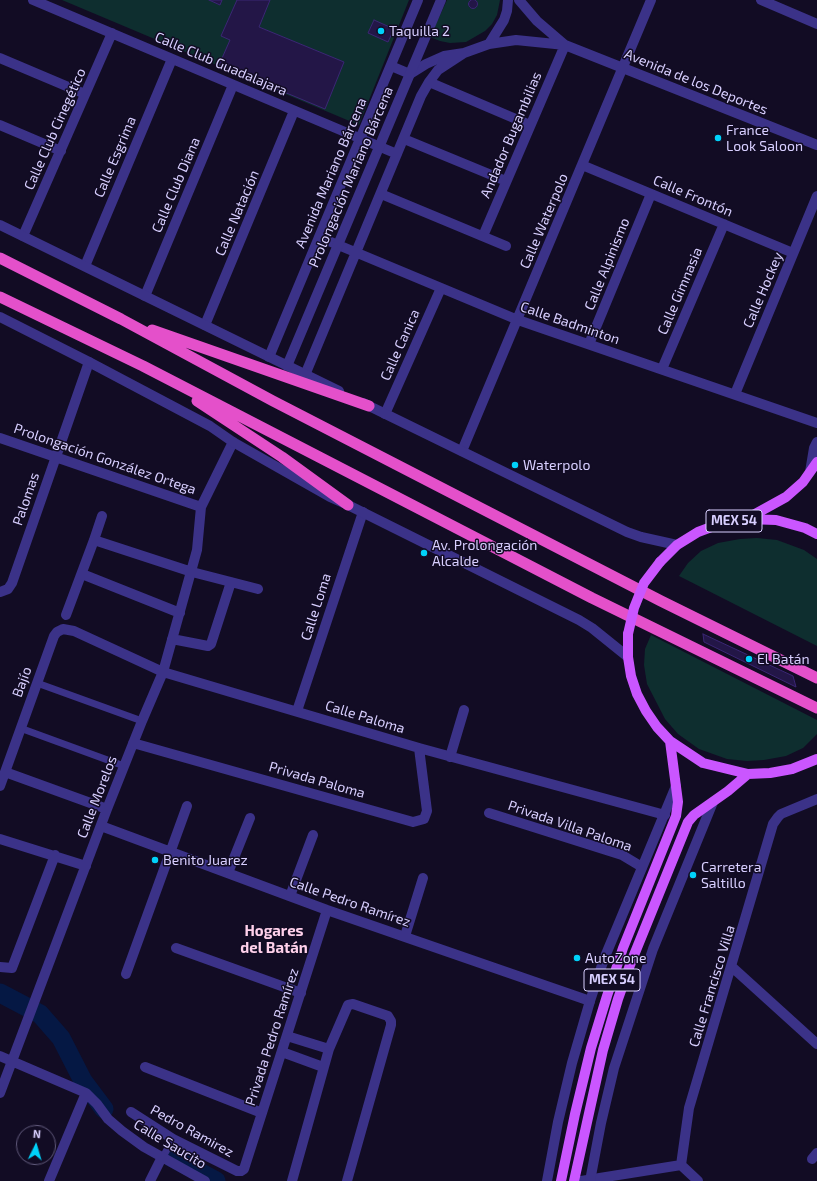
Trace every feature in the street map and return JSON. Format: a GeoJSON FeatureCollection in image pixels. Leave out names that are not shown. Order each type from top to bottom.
{"type":"FeatureCollection","features":[{"type":"Feature","properties":{"kind":"highway"},"geometry":{"type":"LineString","coordinates":[[0,258],[121,319],[273,401],[661,601],[817,678]]}},
{"type":"Feature","properties":{"kind":"highway"},"geometry":{"type":"LineString","coordinates":[[0,296],[143,366],[592,598],[817,708]]}},
{"type":"Feature","properties":{"kind":"highway"},"geometry":{"type":"LineString","coordinates":[[121,319],[369,406]]}},
{"type":"Feature","properties":{"kind":"highway"},"geometry":{"type":"LineString","coordinates":[[143,366],[282,457],[348,505]]}},
{"type":"Feature","properties":{"kind":"main road","name":"MEX 54"},"geometry":{"type":"LineString","coordinates":[[746,519],[786,497],[803,482],[817,462]]}},
{"type":"Feature","properties":{"kind":"main road","name":"MEX 54"},"geometry":{"type":"LineString","coordinates":[[817,534],[805,528],[776,520],[746,519],[722,523],[698,532],[677,546],[660,562],[644,583],[634,608],[628,634],[628,657],[632,676],[637,694],[646,711],[657,727],[670,741],[703,763],[748,774],[770,773],[792,769],[817,759]]}},
{"type":"Feature","properties":{"kind":"main road","name":"MEX 54"},"geometry":{"type":"LineString","coordinates":[[561,1181],[591,1048],[606,996],[623,948],[676,816],[678,802],[670,741]]}},
{"type":"Feature","properties":{"kind":"main road","name":"MEX 54"},"geometry":{"type":"LineString","coordinates":[[574,1181],[603,1050],[630,965],[688,822],[694,814],[713,802],[748,774]]}},
{"type":"Feature","properties":{"kind":"street","name":"Calle Club Guadalajara"},"geometry":{"type":"LineString","coordinates":[[34,0],[397,154]]}},
{"type":"Feature","properties":{"kind":"street","name":"Avenida Mariano Bárcena"},"geometry":{"type":"LineString","coordinates":[[269,357],[418,0]]}},
{"type":"Feature","properties":{"kind":"street","name":"Prolongación Mariano Bárcena"},"geometry":{"type":"LineString","coordinates":[[287,366],[441,0]]}},
{"type":"Feature","properties":{"kind":"street"},"geometry":{"type":"LineString","coordinates":[[489,44],[504,20],[508,0]]}},
{"type":"Feature","properties":{"kind":"street","name":"Avenida de los Deportes"},"geometry":{"type":"LineString","coordinates":[[519,0],[537,21],[566,44],[622,68],[817,145]]}},
{"type":"Feature","properties":{"kind":"street","name":"Calle Waterpolo"},"geometry":{"type":"LineString","coordinates":[[462,451],[651,0]]}},
{"type":"Feature","properties":{"kind":"street"},"geometry":{"type":"LineString","coordinates":[[761,0],[817,24]]}},
{"type":"Feature","properties":{"kind":"street","name":"Calle Club Cinegético"},"geometry":{"type":"LineString","coordinates":[[23,236],[112,33]]}},
{"type":"Feature","properties":{"kind":"street","name":"Avenida de los Deportes"},"geometry":{"type":"LineString","coordinates":[[410,74],[426,64],[444,56],[464,53],[489,44],[516,40],[566,44]]}},
{"type":"Feature","properties":{"kind":"street","name":"Andador Bugambilias"},"geometry":{"type":"LineString","coordinates":[[483,236],[566,44]]}},
{"type":"Feature","properties":{"kind":"street"},"geometry":{"type":"LineString","coordinates":[[305,375],[421,96],[438,70],[464,53]]}},
{"type":"Feature","properties":{"kind":"street"},"geometry":{"type":"LineString","coordinates":[[0,58],[85,94]]}},
{"type":"Feature","properties":{"kind":"street","name":"Calle Esgrima"},"geometry":{"type":"LineString","coordinates":[[85,266],[172,59]]}},
{"type":"Feature","properties":{"kind":"street"},"geometry":{"type":"LineString","coordinates":[[391,66],[410,74]]}},
{"type":"Feature","properties":{"kind":"street"},"geometry":{"type":"LineString","coordinates":[[429,82],[530,125]]}},
{"type":"Feature","properties":{"kind":"street","name":"Calle Club Diana"},"geometry":{"type":"LineString","coordinates":[[145,296],[233,85]]}},
{"type":"Feature","properties":{"kind":"street","name":"Calle Natación"},"geometry":{"type":"LineString","coordinates":[[205,325],[294,111]]}},
{"type":"Feature","properties":{"kind":"street"},"geometry":{"type":"LineString","coordinates":[[0,125],[61,151]]}},
{"type":"Feature","properties":{"kind":"street"},"geometry":{"type":"LineString","coordinates":[[404,139],[506,181]]}},
{"type":"Feature","properties":{"kind":"street","name":"Calle Frontón"},"geometry":{"type":"LineString","coordinates":[[582,165],[793,253]]}},
{"type":"Feature","properties":{"kind":"street"},"geometry":{"type":"LineString","coordinates":[[380,194],[506,246]]}},
{"type":"Feature","properties":{"kind":"street","name":"Calle Alpinismo"},"geometry":{"type":"LineString","coordinates":[[589,344],[651,194]]}},
{"type":"Feature","properties":{"kind":"street","name":"Calle Hockey"},"geometry":{"type":"LineString","coordinates":[[735,394],[817,196]]}},
{"type":"Feature","properties":{"kind":"street","name":"Calle Gimnasia"},"geometry":{"type":"LineString","coordinates":[[662,369],[724,224]]}},
{"type":"Feature","properties":{"kind":"street"},"geometry":{"type":"LineString","coordinates":[[0,225],[627,532],[677,546]]}},
{"type":"Feature","properties":{"kind":"street","name":"Calle Badminton"},"geometry":{"type":"LineString","coordinates":[[319,237],[518,320],[817,423]]}},
{"type":"Feature","properties":{"kind":"street","name":"Calle Canica"},"geometry":{"type":"LineString","coordinates":[[385,414],[441,288]]}},
{"type":"Feature","properties":{"kind":"street"},"geometry":{"type":"LineString","coordinates":[[0,317],[210,426],[233,442],[330,497],[363,512],[578,620],[592,628],[628,657]]}},
{"type":"Feature","properties":{"kind":"street"},"geometry":{"type":"LineString","coordinates":[[55,457],[89,362]]}},
{"type":"Feature","properties":{"kind":"street","name":"Prolongación González Ortega"},"geometry":{"type":"LineString","coordinates":[[0,438],[201,507]]}},
{"type":"Feature","properties":{"kind":"street"},"geometry":{"type":"LineString","coordinates":[[201,507],[233,442]]}},
{"type":"Feature","properties":{"kind":"street"},"geometry":{"type":"LineString","coordinates":[[810,472],[814,448],[817,442]]}},
{"type":"Feature","properties":{"kind":"street","name":"Palomas"},"geometry":{"type":"LineString","coordinates":[[1,592],[8,589],[12,583],[55,457]]}},
{"type":"Feature","properties":{"kind":"street","name":"Calle Morelos"},"geometry":{"type":"LineString","coordinates":[[0,1092],[30,1017],[124,766],[163,672],[192,572],[197,550],[201,507]]}},
{"type":"Feature","properties":{"kind":"street","name":"Calle Loma"},"geometry":{"type":"LineString","coordinates":[[297,711],[363,512]]}},
{"type":"Feature","properties":{"kind":"street"},"geometry":{"type":"LineString","coordinates":[[66,615],[102,516]]}},
{"type":"Feature","properties":{"kind":"street"},"geometry":{"type":"LineString","coordinates":[[94,540],[192,572],[258,590]]}},
{"type":"Feature","properties":{"kind":"street"},"geometry":{"type":"LineString","coordinates":[[82,574],[180,613]]}},
{"type":"Feature","properties":{"kind":"street"},"geometry":{"type":"LineString","coordinates":[[172,639],[208,646],[211,644],[231,582]]}},
{"type":"Feature","properties":{"kind":"street","name":"Calle Paloma"},"geometry":{"type":"LineString","coordinates":[[63,629],[74,631],[163,672],[450,757],[665,815]]}},
{"type":"Feature","properties":{"kind":"street","name":"Bajío"},"geometry":{"type":"LineString","coordinates":[[0,786],[54,636],[57,632],[63,629]]}},
{"type":"Feature","properties":{"kind":"street"},"geometry":{"type":"LineString","coordinates":[[37,683],[142,721]]}},
{"type":"Feature","properties":{"kind":"street"},"geometry":{"type":"LineString","coordinates":[[450,757],[464,710]]}},
{"type":"Feature","properties":{"kind":"street"},"geometry":{"type":"LineString","coordinates":[[20,728],[124,766]]}},
{"type":"Feature","properties":{"kind":"street","name":"Privada Paloma"},"geometry":{"type":"LineString","coordinates":[[133,743],[413,822],[424,819],[427,811],[419,748]]}},
{"type":"Feature","properties":{"kind":"street"},"geometry":{"type":"LineString","coordinates":[[5,772],[107,810]]}},
{"type":"Feature","properties":{"kind":"street"},"geometry":{"type":"LineString","coordinates":[[547,1181],[561,1107],[590,1000],[604,959],[676,786]]}},
{"type":"Feature","properties":{"kind":"street","name":"Calle Francisco Villa"},"geometry":{"type":"LineString","coordinates":[[681,1165],[689,1108],[774,824],[778,816],[785,811],[817,800]]}},
{"type":"Feature","properties":{"kind":"street"},"geometry":{"type":"LineString","coordinates":[[698,1181],[681,1165],[587,1181],[614,1068],[653,949],[713,802]]}},
{"type":"Feature","properties":{"kind":"street"},"geometry":{"type":"LineString","coordinates":[[126,974],[187,806]]}},
{"type":"Feature","properties":{"kind":"street","name":"Privada Villa Paloma"},"geometry":{"type":"LineString","coordinates":[[489,813],[622,855],[642,867]]}},
{"type":"Feature","properties":{"kind":"street"},"geometry":{"type":"LineString","coordinates":[[228,873],[250,818]]}},
{"type":"Feature","properties":{"kind":"street","name":"Calle Pedro Ramírez"},"geometry":{"type":"LineString","coordinates":[[101,826],[327,910],[590,1000]]}},
{"type":"Feature","properties":{"kind":"street"},"geometry":{"type":"LineString","coordinates":[[290,896],[313,835]]}},
{"type":"Feature","properties":{"kind":"street"},"geometry":{"type":"LineString","coordinates":[[0,839],[55,855],[86,866]]}},
{"type":"Feature","properties":{"kind":"street"},"geometry":{"type":"LineString","coordinates":[[0,967],[12,968],[55,855]]}},
{"type":"Feature","properties":{"kind":"street"},"geometry":{"type":"LineString","coordinates":[[405,936],[423,878]]}},
{"type":"Feature","properties":{"kind":"street","name":"Privada Pedro Ramírez"},"geometry":{"type":"LineString","coordinates":[[242,1171],[244,1169],[327,910]]}},
{"type":"Feature","properties":{"kind":"street"},"geometry":{"type":"LineString","coordinates":[[176,948],[301,993]]}},
{"type":"Feature","properties":{"kind":"street"},"geometry":{"type":"LineString","coordinates":[[732,967],[817,1044]]}},
{"type":"Feature","properties":{"kind":"street"},"geometry":{"type":"LineString","coordinates":[[292,1181],[329,1049],[348,1005],[353,1004],[388,1016],[392,1020],[347,1181]]}},
{"type":"Feature","properties":{"kind":"street"},"geometry":{"type":"LineString","coordinates":[[287,1036],[329,1049]]}},
{"type":"Feature","properties":{"kind":"street"},"geometry":{"type":"LineString","coordinates":[[282,1052],[323,1067]]}},
{"type":"Feature","properties":{"kind":"street","name":"Calle Saucito"},"geometry":{"type":"LineString","coordinates":[[0,1056],[86,1093],[97,1104],[108,1119],[122,1131],[144,1147],[163,1156],[205,1181]]}},
{"type":"Feature","properties":{"kind":"street"},"geometry":{"type":"LineString","coordinates":[[145,1067],[262,1113]]}},
{"type":"Feature","properties":{"kind":"street"},"geometry":{"type":"LineString","coordinates":[[50,1181],[86,1093]]}},
{"type":"Feature","properties":{"kind":"street","name":"Pedro Ramirez"},"geometry":{"type":"LineString","coordinates":[[131,1112],[172,1141],[237,1171],[242,1171]]}},
{"type":"Feature","properties":{"kind":"street"},"geometry":{"type":"LineString","coordinates":[[150,1181],[172,1141]]}},
{"type":"Feature","properties":{"kind":"green space"},"geometry":{"type":"Polygon","coordinates":[[[62,0],[409,0],[359,125],[62,0]]]}},
{"type":"Feature","properties":{"kind":"green space"},"geometry":{"type":"Polygon","coordinates":[[[447,0],[500,0],[497,15],[492,24],[485,31],[466,42],[450,43],[430,37],[447,0]]]}},
{"type":"Feature","properties":{"kind":"green space"},"geometry":{"type":"Polygon","coordinates":[[[757,538],[777,540],[804,550],[817,559],[817,646],[679,576],[688,563],[701,551],[718,543],[757,538]]]}},
{"type":"Feature","properties":{"kind":"green space"},"geometry":{"type":"Polygon","coordinates":[[[651,635],[817,720],[817,734],[803,748],[786,756],[764,760],[747,761],[727,759],[699,749],[678,734],[665,719],[647,684],[644,665],[645,649],[651,635]]]}},
{"type":"Feature","properties":{"kind":"building"},"geometry":{"type":"Polygon","coordinates":[[[473,-1],[478,4],[473,9],[468,4],[473,-1]]]}},
{"type":"Feature","properties":{"kind":"building"},"geometry":{"type":"Polygon","coordinates":[[[209,0],[222,0],[220,5],[209,0]]]}},
{"type":"Feature","properties":{"kind":"building"},"geometry":{"type":"Polygon","coordinates":[[[237,0],[270,0],[259,27],[344,62],[325,109],[219,65],[230,40],[221,36],[237,0]]]}},
{"type":"Feature","properties":{"kind":"building","name":"Taquilla 2"},"geometry":{"type":"Polygon","coordinates":[[[374,20],[394,29],[388,42],[368,33],[374,20]]]}},
{"type":"Feature","properties":{"kind":"building","name":"El Batán"},"geometry":{"type":"Polygon","coordinates":[[[703,634],[793,676],[796,687],[704,642],[703,634]]]}},
{"type":"Feature","properties":{"kind":"waterway"},"geometry":{"type":"LineString","coordinates":[[0,993],[40,1014],[61,1038],[83,1081],[104,1109]]}},
{"type":"Feature","properties":{"kind":"waterway"},"geometry":{"type":"LineString","coordinates":[[171,1157],[216,1181]]}},
{"type":"Feature","properties":{"kind":"place","name":"Taquilla 2"},"geometry":{"type":"Point","coordinates":[381,31]}},
{"type":"Feature","properties":{"kind":"place","name":"France Look Saloon"},"geometry":{"type":"Point","coordinates":[718,138]}},
{"type":"Feature","properties":{"kind":"place","name":"Waterpolo"},"geometry":{"type":"Point","coordinates":[515,465]}},
{"type":"Feature","properties":{"kind":"place","name":"Av. Prolongación Alcalde"},"geometry":{"type":"Point","coordinates":[424,553]}},
{"type":"Feature","properties":{"kind":"place","name":"El Batán"},"geometry":{"type":"Point","coordinates":[749,659]}},
{"type":"Feature","properties":{"kind":"place","name":"Benito Juarez"},"geometry":{"type":"Point","coordinates":[155,860]}},
{"type":"Feature","properties":{"kind":"place","name":"Carretera Saltillo"},"geometry":{"type":"Point","coordinates":[693,875]}},
{"type":"Feature","properties":{"kind":"place","name":"AutoZone"},"geometry":{"type":"Point","coordinates":[577,958]}},
{"type":"Feature","properties":{"kind":"district","name":"Hogares del Batán"},"geometry":{"type":"Point","coordinates":[274,940]}}]}
